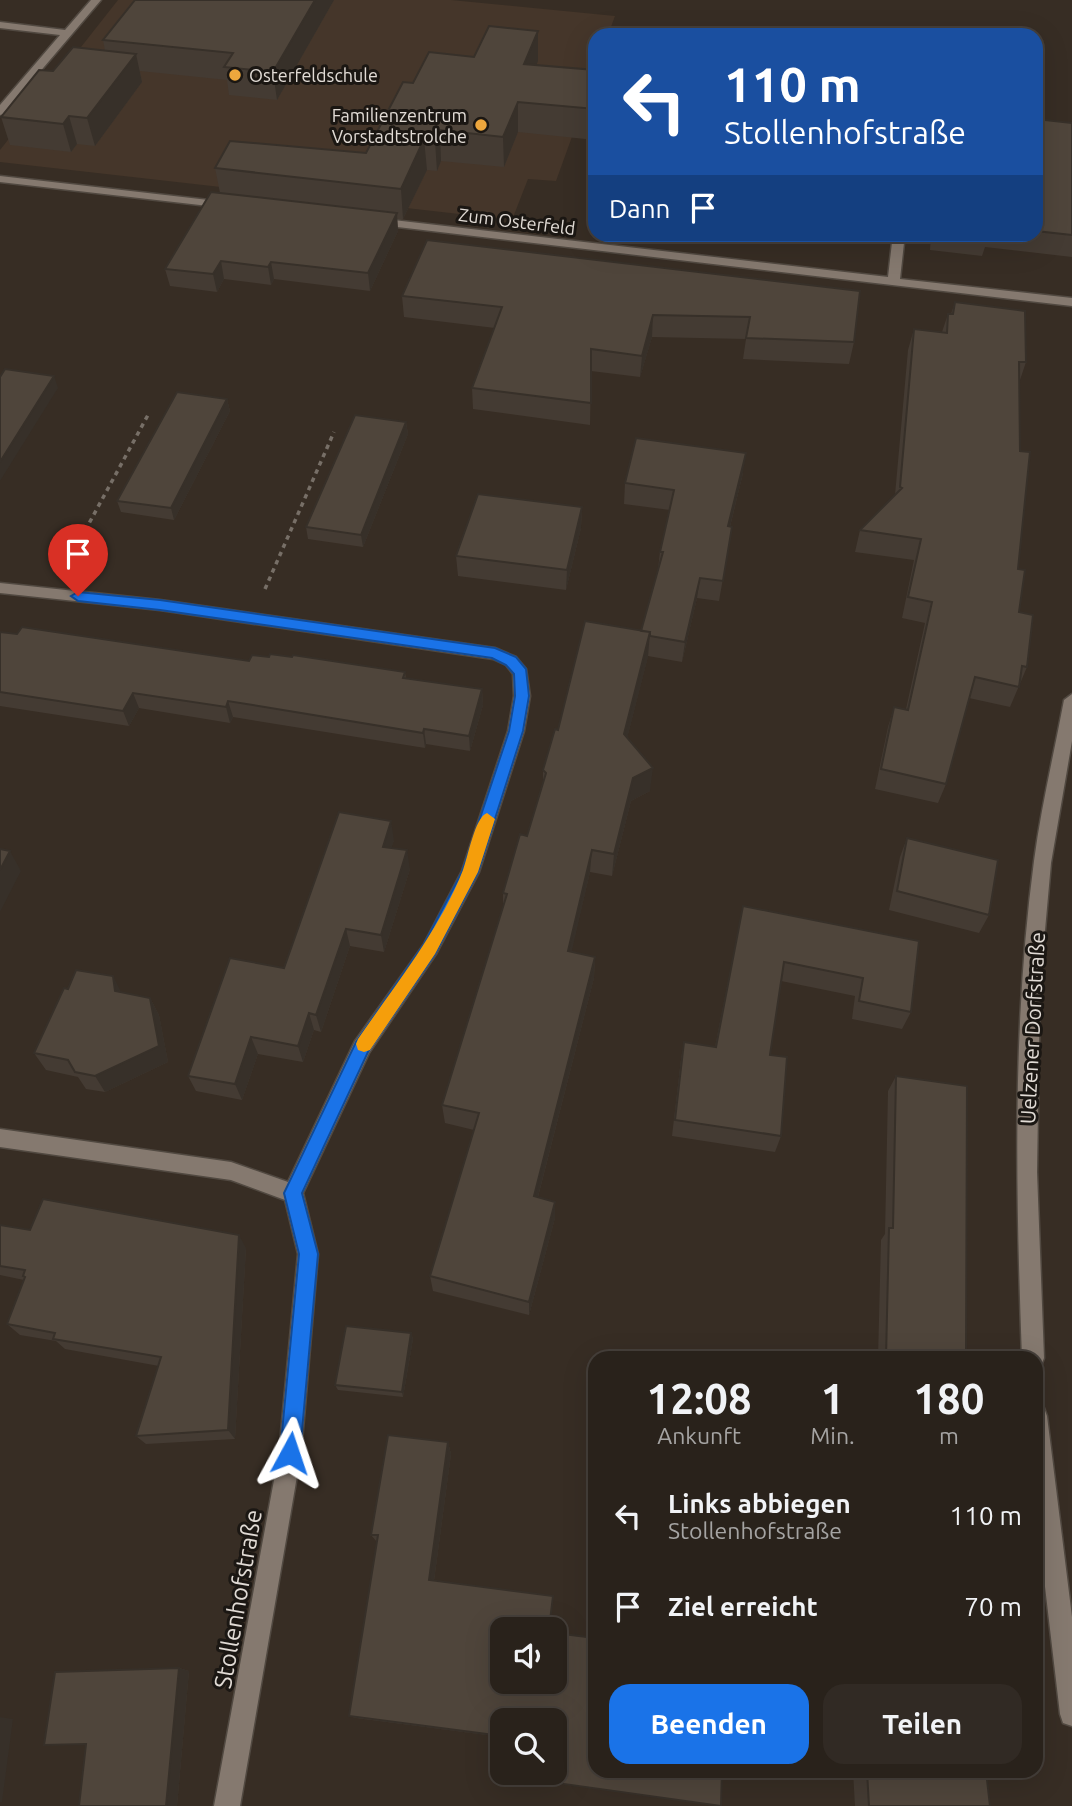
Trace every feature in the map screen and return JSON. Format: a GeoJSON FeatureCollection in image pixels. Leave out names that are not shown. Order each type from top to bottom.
{"type":"FeatureCollection","features":[{"type":"Feature","properties":{"kind":"street"},"geometry":{"type":"LineString","coordinates":[[0,112],[96,0]]}},
{"type":"Feature","properties":{"kind":"street"},"geometry":{"type":"LineString","coordinates":[[0,25],[68,33]]}},
{"type":"Feature","properties":{"kind":"street"},"geometry":{"type":"LineString","coordinates":[[0,179],[237,206]]}},
{"type":"Feature","properties":{"kind":"street","name":"Zum Osterfeld"},"geometry":{"type":"LineString","coordinates":[[361,221],[1072,302]]}},
{"type":"Feature","properties":{"kind":"street"},"geometry":{"type":"LineString","coordinates":[[894,282],[899,242]]}},
{"type":"Feature","properties":{"kind":"street"},"geometry":{"type":"LineString","coordinates":[[0,589],[160,605],[495,654],[511,661],[521,673],[522,696],[516,731],[470,872],[430,949],[362,1047],[293,1193],[231,1171],[0,1138]]}},
{"type":"Feature","properties":{"kind":"street","name":"Uelzener Dorfstraße"},"geometry":{"type":"LineString","coordinates":[[1033,1351],[1027,1219],[1027,1064],[1042,862],[1072,700]]}},
{"type":"Feature","properties":{"kind":"street","name":"Stollenhofstraße"},"geometry":{"type":"LineString","coordinates":[[228,1806],[290,1453],[308,1254],[293,1193]]}},
{"type":"Feature","properties":{"kind":"street"},"geometry":{"type":"LineString","coordinates":[[1043,1479],[1064,1667],[1072,1714]]}},
{"type":"Feature","properties":{"kind":"path"},"geometry":{"type":"LineString","coordinates":[[51,594],[148,415]]}},
{"type":"Feature","properties":{"kind":"path"},"geometry":{"type":"LineString","coordinates":[[252,618],[334,432]]}},
{"type":"Feature","properties":{"kind":"shaded area","name":"Osterfeldschule"},"geometry":{"type":"Polygon","coordinates":[[[118,0],[451,0],[615,16],[611,28],[588,28],[588,92],[556,181],[528,179],[512,220],[0,162],[0,150],[118,0]]]}},
{"type":"Feature","properties":{"kind":"building"},"geometry":{"type":"Polygon","coordinates":[[[135,0],[315,0],[273,72],[224,67],[233,53],[103,40],[135,0]]]}},
{"type":"Feature","properties":{"kind":"building"},"geometry":{"type":"Polygon","coordinates":[[[489,26],[538,31],[524,64],[588,69],[588,108],[518,102],[503,137],[440,130],[435,141],[424,139],[401,189],[215,168],[230,141],[366,153],[403,82],[413,83],[429,52],[474,57],[489,26]]]}},
{"type":"Feature","properties":{"kind":"building"},"geometry":{"type":"Polygon","coordinates":[[[73,47],[136,54],[87,118],[69,116],[63,124],[1,117],[39,70],[53,71],[73,47]]]}},
{"type":"Feature","properties":{"kind":"building"},"geometry":{"type":"Polygon","coordinates":[[[1043,120],[1072,123],[1072,235],[1043,232],[1043,120]]]}},
{"type":"Feature","properties":{"kind":"building"},"geometry":{"type":"Polygon","coordinates":[[[211,192],[397,213],[368,273],[271,262],[268,267],[221,261],[213,274],[165,269],[211,192]]]}},
{"type":"Feature","properties":{"kind":"building"},"geometry":{"type":"Polygon","coordinates":[[[427,240],[860,291],[854,342],[746,338],[750,317],[653,315],[642,356],[591,349],[591,403],[472,388],[502,307],[402,296],[427,240]]]}},
{"type":"Feature","properties":{"kind":"building"},"geometry":{"type":"Polygon","coordinates":[[[955,302],[1025,311],[1026,362],[1019,362],[1020,451],[1030,452],[1018,569],[1025,570],[1019,612],[1033,615],[1027,667],[1022,666],[1019,687],[975,677],[946,784],[881,769],[894,707],[908,710],[932,602],[908,597],[921,539],[860,530],[902,488],[914,329],[947,333],[948,314],[953,314],[955,302]]]}},
{"type":"Feature","properties":{"kind":"building"},"geometry":{"type":"Polygon","coordinates":[[[5,369],[54,376],[0,462],[0,377],[5,369]]]}},
{"type":"Feature","properties":{"kind":"building"},"geometry":{"type":"Polygon","coordinates":[[[177,392],[227,399],[171,508],[117,501],[177,392]]]}},
{"type":"Feature","properties":{"kind":"building"},"geometry":{"type":"Polygon","coordinates":[[[355,415],[406,422],[361,535],[306,527],[355,415]]]}},
{"type":"Feature","properties":{"kind":"building"},"geometry":{"type":"Polygon","coordinates":[[[636,438],[746,453],[728,526],[732,527],[723,581],[700,578],[685,642],[650,636],[650,632],[641,631],[663,552],[660,552],[674,490],[625,483],[636,438]]]}},
{"type":"Feature","properties":{"kind":"building"},"geometry":{"type":"Polygon","coordinates":[[[478,494],[582,507],[567,570],[456,556],[478,494]]]}},
{"type":"Feature","properties":{"kind":"building"},"geometry":{"type":"Polygon","coordinates":[[[585,621],[650,632],[624,734],[653,768],[633,778],[614,854],[592,850],[568,951],[595,957],[534,1196],[555,1202],[529,1302],[430,1276],[479,1113],[442,1105],[507,894],[503,893],[520,834],[527,836],[546,773],[543,770],[555,729],[558,730],[585,621]]]}},
{"type":"Feature","properties":{"kind":"building"},"geometry":{"type":"Polygon","coordinates":[[[22,627],[249,661],[252,655],[293,655],[405,672],[403,678],[482,689],[469,736],[424,729],[423,733],[228,701],[226,707],[133,693],[123,711],[0,692],[0,632],[17,634],[22,627]]]}},
{"type":"Feature","properties":{"kind":"building"},"geometry":{"type":"Polygon","coordinates":[[[339,812],[391,821],[383,847],[407,850],[381,935],[346,929],[316,1015],[309,1013],[298,1046],[251,1037],[235,1084],[188,1076],[230,958],[284,968],[339,812]]]}},
{"type":"Feature","properties":{"kind":"building"},"geometry":{"type":"Polygon","coordinates":[[[907,838],[998,860],[989,915],[897,891],[907,838]]]}},
{"type":"Feature","properties":{"kind":"building"},"geometry":{"type":"Polygon","coordinates":[[[0,849],[10,851],[0,870],[0,849]]]}},
{"type":"Feature","properties":{"kind":"building"},"geometry":{"type":"Polygon","coordinates":[[[743,906],[919,941],[911,1012],[859,1001],[863,978],[784,962],[770,1055],[787,1057],[781,1136],[675,1120],[684,1042],[716,1047],[743,906]]]}},
{"type":"Feature","properties":{"kind":"building"},"geometry":{"type":"Polygon","coordinates":[[[76,970],[113,976],[115,991],[150,998],[159,1046],[95,1076],[75,1072],[68,1060],[34,1053],[64,988],[68,989],[76,970]]]}},
{"type":"Feature","properties":{"kind":"building"},"geometry":{"type":"Polygon","coordinates":[[[896,1076],[967,1086],[966,1351],[886,1351],[889,1228],[893,1228],[896,1076]]]}},
{"type":"Feature","properties":{"kind":"building"},"geometry":{"type":"Polygon","coordinates":[[[43,1199],[239,1235],[228,1430],[136,1436],[161,1357],[53,1339],[55,1333],[7,1324],[25,1277],[25,1270],[0,1266],[0,1225],[30,1230],[43,1199]]]}},
{"type":"Feature","properties":{"kind":"building"},"geometry":{"type":"Polygon","coordinates":[[[346,1326],[411,1333],[402,1392],[335,1385],[346,1326]]]}},
{"type":"Feature","properties":{"kind":"building"},"geometry":{"type":"Polygon","coordinates":[[[388,1435],[448,1442],[429,1580],[553,1596],[550,1617],[490,1617],[490,1694],[567,1694],[567,1634],[588,1637],[588,1778],[722,1778],[721,1806],[567,1784],[567,1708],[490,1708],[490,1734],[349,1716],[378,1535],[371,1535],[388,1435]]]}},
{"type":"Feature","properties":{"kind":"building"},"geometry":{"type":"Polygon","coordinates":[[[179,1668],[166,1806],[79,1806],[86,1744],[44,1745],[55,1672],[179,1668]]]}},
{"type":"Feature","properties":{"kind":"building"},"geometry":{"type":"Polygon","coordinates":[[[867,1778],[987,1778],[990,1806],[869,1806],[867,1778]]]}},
{"type":"Feature","properties":{"kind":"slow traffic"},"geometry":{"type":"LineString","coordinates":[[364,1044],[430,949],[470,872],[487,819]]}},
{"type":"Feature","properties":{"kind":"place","name":"Osterfeldschule"},"geometry":{"type":"Point","coordinates":[235,75]}},
{"type":"Feature","properties":{"kind":"place","name":"Familienzentrum Vorstadtstrolche"},"geometry":{"type":"Point","coordinates":[481,125]}},
{"type":"Feature","properties":{"kind":"route"},"geometry":{"type":"LineString","coordinates":[[78,596],[160,605],[495,654],[511,661],[521,673],[522,696],[516,731],[470,872],[430,949],[362,1047],[293,1193],[308,1254],[290,1453]]}}]}
